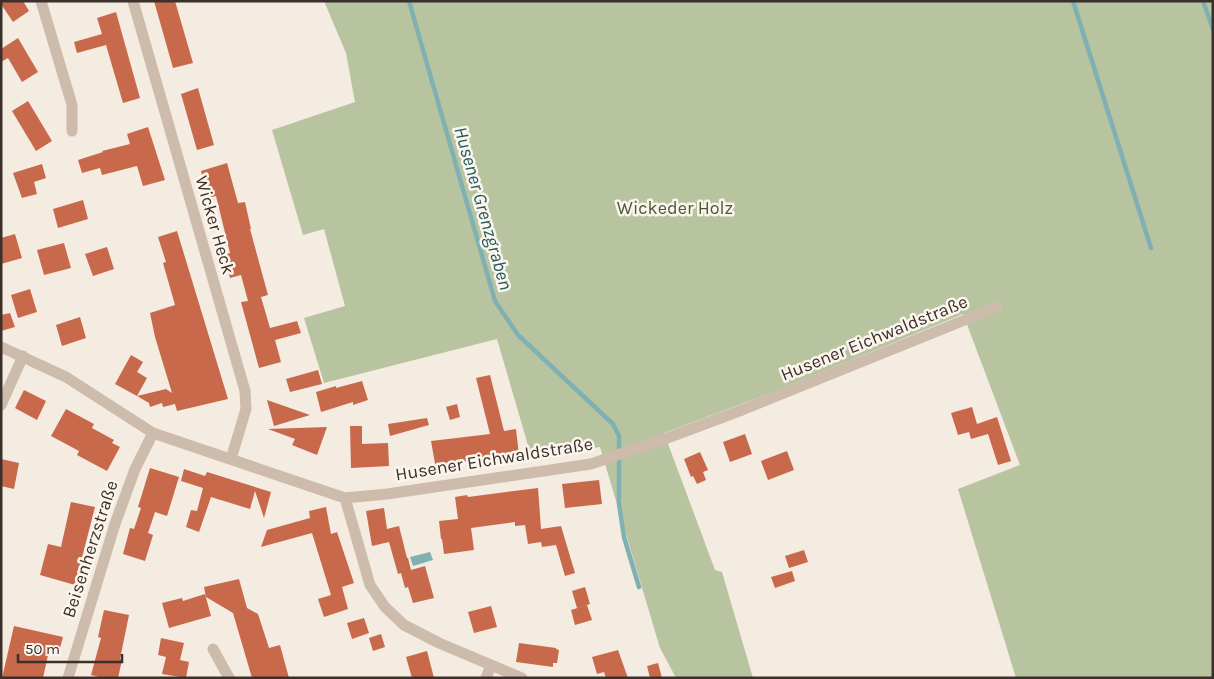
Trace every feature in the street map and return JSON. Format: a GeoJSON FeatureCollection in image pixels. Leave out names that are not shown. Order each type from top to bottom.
{"type":"FeatureCollection","features":[{"type":"Feature","properties":{"kind":"street"},"geometry":{"type":"LineString","coordinates":[[41,1],[72,105],[72,131]]}},
{"type":"Feature","properties":{"kind":"street","name":"Wicker Heck"},"geometry":{"type":"LineString","coordinates":[[133,1],[245,391],[246,409],[231,459]]}},
{"type":"Feature","properties":{"kind":"street","name":"Husener Eichwaldstraße"},"geometry":{"type":"LineString","coordinates":[[1,347],[66,377],[153,433],[345,498],[387,494],[591,464],[742,410],[997,307]]}},
{"type":"Feature","properties":{"kind":"street"},"geometry":{"type":"LineString","coordinates":[[1,404],[23,356]]}},
{"type":"Feature","properties":{"kind":"street","name":"Beisenherzstraße"},"geometry":{"type":"LineString","coordinates":[[68,678],[115,524],[135,469],[153,433]]}},
{"type":"Feature","properties":{"kind":"street"},"geometry":{"type":"LineString","coordinates":[[345,498],[370,585],[385,607],[404,625],[439,643],[522,678]]}},
{"type":"Feature","properties":{"kind":"street"},"geometry":{"type":"LineString","coordinates":[[214,648],[229,678]]}},
{"type":"Feature","properties":{"kind":"street"},"geometry":{"type":"LineString","coordinates":[[486,678],[491,665]]}},
{"type":"Feature","properties":{"kind":"green space","name":"Wickeder Holz"},"geometry":{"type":"Polygon","coordinates":[[[324,1],[1213,1],[1213,678],[1016,678],[958,489],[1020,465],[963,314],[773,392],[664,433],[715,570],[722,572],[753,678],[676,678],[660,648],[600,447],[532,459],[497,339],[324,383],[304,318],[345,306],[324,229],[303,235],[272,130],[355,102],[346,53],[324,1]]]}},
{"type":"Feature","properties":{"kind":"water"},"geometry":{"type":"Polygon","coordinates":[[[430,552],[433,560],[413,566],[410,557],[430,552]]]}},
{"type":"Feature","properties":{"kind":"building"},"geometry":{"type":"Polygon","coordinates":[[[1,1],[23,1],[29,11],[13,22],[1,1]]]}},
{"type":"Feature","properties":{"kind":"building"},"geometry":{"type":"Polygon","coordinates":[[[154,1],[175,1],[193,63],[173,68],[154,1]]]}},
{"type":"Feature","properties":{"kind":"building"},"geometry":{"type":"Polygon","coordinates":[[[116,12],[140,98],[123,103],[106,45],[77,53],[74,42],[102,34],[97,18],[116,12]]]}},
{"type":"Feature","properties":{"kind":"building"},"geometry":{"type":"Polygon","coordinates":[[[18,38],[38,72],[22,82],[8,58],[1,62],[1,49],[18,38]]]}},
{"type":"Feature","properties":{"kind":"building"},"geometry":{"type":"Polygon","coordinates":[[[198,88],[214,145],[197,150],[181,94],[198,88]]]}},
{"type":"Feature","properties":{"kind":"building"},"geometry":{"type":"Polygon","coordinates":[[[28,101],[52,141],[36,151],[12,111],[28,101]]]}},
{"type":"Feature","properties":{"kind":"building"},"geometry":{"type":"Polygon","coordinates":[[[148,127],[165,180],[143,186],[137,166],[102,175],[100,168],[82,173],[78,160],[102,151],[130,144],[127,134],[148,127]]]}},
{"type":"Feature","properties":{"kind":"building"},"geometry":{"type":"Polygon","coordinates":[[[227,163],[238,203],[245,202],[250,229],[268,295],[261,297],[270,328],[297,321],[301,333],[275,340],[281,362],[259,368],[241,302],[248,301],[241,275],[230,278],[224,255],[230,253],[216,196],[208,198],[201,171],[227,163]]]}},
{"type":"Feature","properties":{"kind":"building"},"geometry":{"type":"Polygon","coordinates":[[[42,164],[46,178],[34,182],[37,194],[22,198],[13,173],[42,164]]]}},
{"type":"Feature","properties":{"kind":"building"},"geometry":{"type":"Polygon","coordinates":[[[83,200],[88,219],[58,228],[53,209],[83,200]]]}},
{"type":"Feature","properties":{"kind":"building"},"geometry":{"type":"Polygon","coordinates":[[[177,231],[228,399],[177,411],[175,404],[163,407],[162,403],[150,407],[149,403],[137,396],[166,389],[172,393],[155,337],[150,313],[175,305],[163,263],[166,262],[158,237],[177,231]]]}},
{"type":"Feature","properties":{"kind":"building"},"geometry":{"type":"Polygon","coordinates":[[[15,234],[22,258],[1,264],[1,238],[15,234]]]}},
{"type":"Feature","properties":{"kind":"building"},"geometry":{"type":"Polygon","coordinates":[[[64,243],[71,268],[44,275],[37,250],[64,243]]]}},
{"type":"Feature","properties":{"kind":"building"},"geometry":{"type":"Polygon","coordinates":[[[107,247],[114,269],[93,276],[85,254],[107,247]]]}},
{"type":"Feature","properties":{"kind":"building"},"geometry":{"type":"Polygon","coordinates":[[[30,289],[37,312],[18,318],[11,295],[30,289]]]}},
{"type":"Feature","properties":{"kind":"building"},"geometry":{"type":"Polygon","coordinates":[[[10,313],[15,327],[1,331],[1,315],[10,313]]]}},
{"type":"Feature","properties":{"kind":"building"},"geometry":{"type":"Polygon","coordinates":[[[80,317],[86,338],[62,346],[56,325],[80,317]]]}},
{"type":"Feature","properties":{"kind":"building"},"geometry":{"type":"Polygon","coordinates":[[[131,355],[143,362],[137,372],[147,378],[137,396],[115,384],[131,355]]]}},
{"type":"Feature","properties":{"kind":"building"},"geometry":{"type":"Polygon","coordinates":[[[318,370],[322,384],[290,392],[286,379],[318,370]]]}},
{"type":"Feature","properties":{"kind":"building"},"geometry":{"type":"Polygon","coordinates":[[[490,375],[504,431],[516,429],[519,455],[454,463],[455,466],[436,469],[431,441],[490,434],[476,378],[490,375]]]}},
{"type":"Feature","properties":{"kind":"building"},"geometry":{"type":"Polygon","coordinates":[[[362,381],[368,400],[353,405],[353,402],[321,412],[316,392],[362,381]]]}},
{"type":"Feature","properties":{"kind":"building"},"geometry":{"type":"Polygon","coordinates":[[[24,390],[46,401],[37,420],[15,408],[24,390]]]}},
{"type":"Feature","properties":{"kind":"building"},"geometry":{"type":"Polygon","coordinates":[[[267,400],[310,415],[274,426],[267,400]]]}},
{"type":"Feature","properties":{"kind":"building"},"geometry":{"type":"Polygon","coordinates":[[[457,404],[460,417],[450,420],[446,407],[457,404]]]}},
{"type":"Feature","properties":{"kind":"building"},"geometry":{"type":"Polygon","coordinates":[[[972,407],[977,424],[997,417],[1011,461],[998,465],[988,434],[971,439],[969,432],[958,435],[951,413],[972,407]]]}},
{"type":"Feature","properties":{"kind":"building"},"geometry":{"type":"Polygon","coordinates":[[[66,409],[94,424],[92,428],[114,440],[112,443],[120,447],[107,471],[77,455],[79,451],[51,436],[66,409]]]}},
{"type":"Feature","properties":{"kind":"building"},"geometry":{"type":"Polygon","coordinates":[[[427,418],[429,425],[390,436],[388,424],[427,418]]]}},
{"type":"Feature","properties":{"kind":"building"},"geometry":{"type":"Polygon","coordinates":[[[350,426],[362,426],[362,444],[388,443],[389,466],[351,468],[350,426]]]}},
{"type":"Feature","properties":{"kind":"building"},"geometry":{"type":"Polygon","coordinates":[[[327,427],[317,455],[292,445],[295,439],[268,429],[327,427]]]}},
{"type":"Feature","properties":{"kind":"building"},"geometry":{"type":"Polygon","coordinates":[[[745,434],[752,454],[730,462],[723,442],[745,434]]]}},
{"type":"Feature","properties":{"kind":"building"},"geometry":{"type":"Polygon","coordinates":[[[787,451],[794,470],[768,480],[761,461],[787,451]]]}},
{"type":"Feature","properties":{"kind":"building"},"geometry":{"type":"Polygon","coordinates":[[[700,452],[708,470],[703,472],[706,480],[697,484],[693,476],[691,477],[684,459],[700,452]]]}},
{"type":"Feature","properties":{"kind":"building"},"geometry":{"type":"Polygon","coordinates":[[[1,459],[19,463],[14,489],[1,486],[1,459]]]}},
{"type":"Feature","properties":{"kind":"building"},"geometry":{"type":"Polygon","coordinates":[[[150,468],[179,477],[167,516],[155,512],[148,533],[153,535],[145,561],[123,554],[130,528],[134,529],[141,508],[138,507],[150,468]]]}},
{"type":"Feature","properties":{"kind":"building"},"geometry":{"type":"Polygon","coordinates":[[[184,469],[205,476],[207,472],[271,492],[264,518],[255,491],[250,509],[211,497],[199,532],[186,527],[191,510],[197,511],[203,488],[181,481],[184,469]]]}},
{"type":"Feature","properties":{"kind":"building"},"geometry":{"type":"Polygon","coordinates":[[[599,480],[602,504],[565,508],[562,484],[599,480]]]}},
{"type":"Feature","properties":{"kind":"building"},"geometry":{"type":"Polygon","coordinates":[[[538,488],[541,529],[561,526],[575,573],[565,576],[556,545],[542,547],[541,542],[528,544],[525,525],[515,526],[515,522],[471,528],[474,550],[444,554],[439,521],[458,519],[455,497],[538,488]]]}},
{"type":"Feature","properties":{"kind":"building"},"geometry":{"type":"Polygon","coordinates":[[[71,502],[95,507],[75,585],[40,575],[48,544],[61,547],[71,502]]]}},
{"type":"Feature","properties":{"kind":"building"},"geometry":{"type":"Polygon","coordinates":[[[326,507],[331,534],[337,532],[354,583],[342,587],[348,609],[324,617],[318,599],[331,595],[312,533],[261,547],[267,530],[310,518],[309,511],[326,507]]]}},
{"type":"Feature","properties":{"kind":"building"},"geometry":{"type":"Polygon","coordinates":[[[384,508],[387,529],[399,526],[411,570],[425,566],[434,598],[413,603],[408,587],[405,588],[401,573],[398,574],[389,542],[372,546],[366,511],[384,508]]]}},
{"type":"Feature","properties":{"kind":"building"},"geometry":{"type":"Polygon","coordinates":[[[804,550],[808,562],[789,568],[785,556],[804,550]]]}},
{"type":"Feature","properties":{"kind":"building"},"geometry":{"type":"Polygon","coordinates":[[[792,571],[795,581],[775,588],[771,577],[792,571]]]}},
{"type":"Feature","properties":{"kind":"building"},"geometry":{"type":"Polygon","coordinates":[[[239,579],[247,608],[258,614],[269,648],[280,645],[289,678],[252,678],[233,613],[206,597],[204,587],[239,579]]]}},
{"type":"Feature","properties":{"kind":"building"},"geometry":{"type":"Polygon","coordinates":[[[585,587],[590,604],[577,608],[572,591],[585,587]]]}},
{"type":"Feature","properties":{"kind":"building"},"geometry":{"type":"Polygon","coordinates":[[[205,594],[211,616],[169,628],[162,603],[182,598],[183,601],[205,594]]]}},
{"type":"Feature","properties":{"kind":"building"},"geometry":{"type":"Polygon","coordinates":[[[587,605],[592,620],[575,625],[571,610],[587,605]]]}},
{"type":"Feature","properties":{"kind":"building"},"geometry":{"type":"Polygon","coordinates":[[[491,606],[497,627],[474,633],[468,612],[491,606]]]}},
{"type":"Feature","properties":{"kind":"building"},"geometry":{"type":"Polygon","coordinates":[[[104,610],[129,615],[118,678],[103,678],[91,675],[101,638],[98,637],[104,610]]]}},
{"type":"Feature","properties":{"kind":"building"},"geometry":{"type":"Polygon","coordinates":[[[364,618],[369,633],[352,639],[347,623],[364,618]]]}},
{"type":"Feature","properties":{"kind":"building"},"geometry":{"type":"Polygon","coordinates":[[[14,626],[63,637],[60,648],[50,646],[43,678],[2,678],[14,626]]]}},
{"type":"Feature","properties":{"kind":"building"},"geometry":{"type":"Polygon","coordinates":[[[381,634],[385,647],[373,651],[369,638],[381,634]]]}},
{"type":"Feature","properties":{"kind":"building"},"geometry":{"type":"Polygon","coordinates":[[[161,638],[184,643],[180,660],[189,662],[186,678],[162,674],[166,657],[158,655],[161,638]]]}},
{"type":"Feature","properties":{"kind":"building"},"geometry":{"type":"Polygon","coordinates":[[[519,643],[556,648],[559,650],[557,663],[553,663],[553,667],[516,662],[519,643]]]}},
{"type":"Feature","properties":{"kind":"building"},"geometry":{"type":"Polygon","coordinates":[[[618,650],[628,678],[606,678],[604,672],[597,674],[592,657],[618,650]]]}},
{"type":"Feature","properties":{"kind":"building"},"geometry":{"type":"Polygon","coordinates":[[[427,651],[434,678],[412,678],[406,657],[427,651]]]}},
{"type":"Feature","properties":{"kind":"building"},"geometry":{"type":"Polygon","coordinates":[[[658,663],[662,678],[650,678],[647,666],[658,663]]]}},
{"type":"Feature","properties":{"kind":"waterway","name":"Husener Grenzgraben"},"geometry":{"type":"LineString","coordinates":[[409,1],[495,301],[518,335],[613,424],[619,436],[619,504],[624,537],[639,587]]}},
{"type":"Feature","properties":{"kind":"waterway"},"geometry":{"type":"LineString","coordinates":[[1073,1],[1151,248]]}},
{"type":"Feature","properties":{"kind":"waterway"},"geometry":{"type":"LineString","coordinates":[[1203,1],[1213,29]]}}]}
